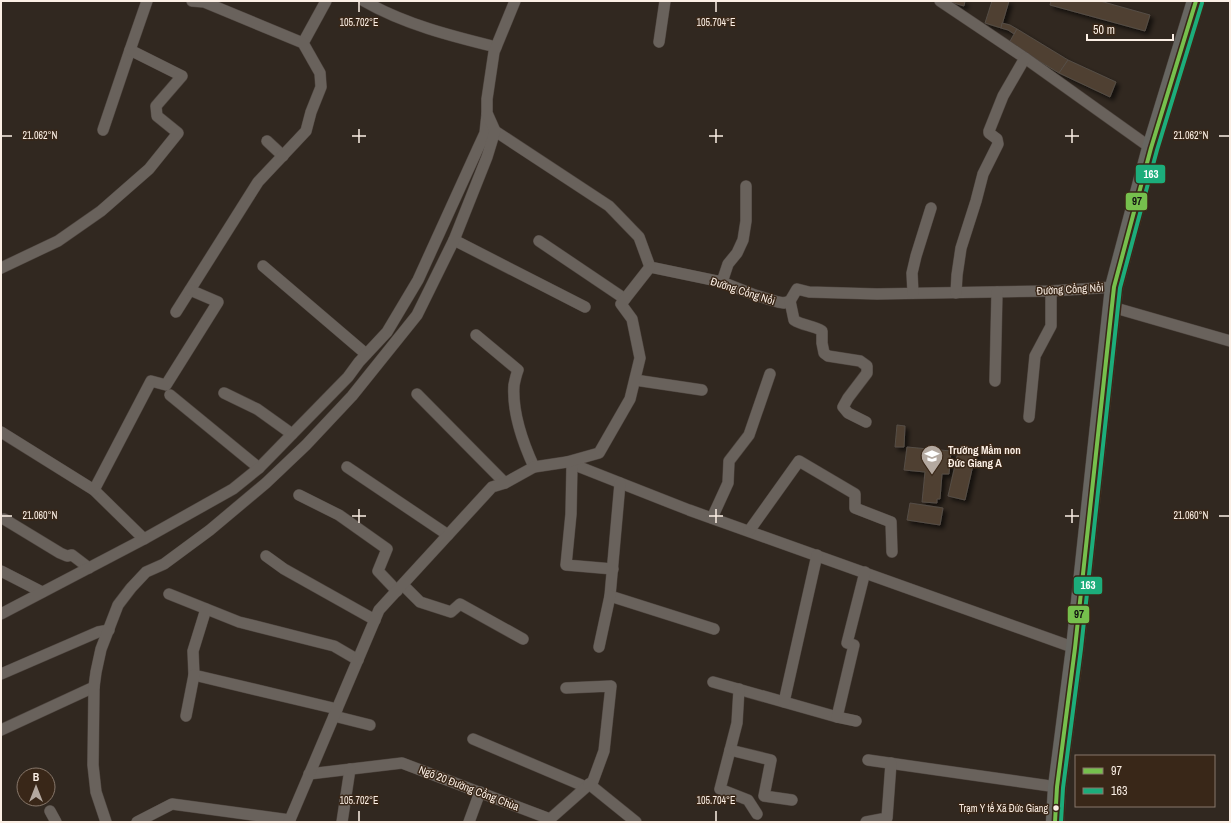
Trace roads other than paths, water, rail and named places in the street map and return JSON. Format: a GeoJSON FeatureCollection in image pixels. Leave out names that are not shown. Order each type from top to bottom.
{"type":"FeatureCollection","features":[{"type":"Feature","properties":{"kind":"main road"},"geometry":{"type":"LineString","coordinates":[[1055,822],[1057,787],[1075,648],[1114,287],[1151,148],[1196,1]]}},
{"type":"Feature","properties":{"kind":"street"},"geometry":{"type":"LineString","coordinates":[[103,130],[147,1]]}},
{"type":"Feature","properties":{"kind":"street"},"geometry":{"type":"LineString","coordinates":[[176,312],[258,182],[306,131],[311,112],[321,87],[320,73],[303,42],[204,2],[192,1]]}},
{"type":"Feature","properties":{"kind":"street"},"geometry":{"type":"LineString","coordinates":[[303,42],[326,1]]}},
{"type":"Feature","properties":{"kind":"street"},"geometry":{"type":"LineString","coordinates":[[364,1],[404,20],[459,38],[496,47]]}},
{"type":"Feature","properties":{"kind":"street"},"geometry":{"type":"LineString","coordinates":[[1,614],[144,539],[233,488],[259,468],[348,377],[366,354],[387,332],[418,280],[485,133],[487,99],[494,52],[515,1]]}},
{"type":"Feature","properties":{"kind":"street"},"geometry":{"type":"LineString","coordinates":[[659,42],[665,1]]}},
{"type":"Feature","properties":{"kind":"street"},"geometry":{"type":"LineString","coordinates":[[940,1],[1025,58],[1151,148]]}},
{"type":"Feature","properties":{"kind":"street"},"geometry":{"type":"LineString","coordinates":[[1,268],[58,241],[102,211],[149,169],[178,133],[156,116],[156,106],[182,76],[130,50]]}},
{"type":"Feature","properties":{"kind":"street"},"geometry":{"type":"LineString","coordinates":[[956,293],[956,275],[961,248],[971,220],[983,174],[998,144],[997,139],[989,133],[1003,96],[1025,58]]}},
{"type":"Feature","properties":{"kind":"street"},"geometry":{"type":"LineString","coordinates":[[137,822],[172,804],[289,821],[379,610],[492,487],[505,483],[534,467],[570,463],[599,453],[630,399],[640,358],[632,319],[621,304],[650,267],[639,237],[609,206],[495,131],[487,113]]}},
{"type":"Feature","properties":{"kind":"street"},"geometry":{"type":"LineString","coordinates":[[106,822],[96,792],[93,765],[94,687],[102,649],[118,605],[146,572],[164,564],[210,530],[266,483],[306,445],[352,396],[417,315],[436,280],[454,240],[487,157],[495,131]]}},
{"type":"Feature","properties":{"kind":"street"},"geometry":{"type":"LineString","coordinates":[[267,141],[283,156]]}},
{"type":"Feature","properties":{"kind":"street"},"geometry":{"type":"LineString","coordinates":[[722,282],[728,264],[737,253],[743,240],[746,221],[746,186]]}},
{"type":"Feature","properties":{"kind":"street"},"geometry":{"type":"LineString","coordinates":[[913,293],[912,273],[931,208]]}},
{"type":"Feature","properties":{"kind":"street"},"geometry":{"type":"LineString","coordinates":[[454,240],[585,307]]}},
{"type":"Feature","properties":{"kind":"street"},"geometry":{"type":"LineString","coordinates":[[539,241],[625,299]]}},
{"type":"Feature","properties":{"kind":"street"},"geometry":{"type":"LineString","coordinates":[[263,266],[366,354]]}},
{"type":"Feature","properties":{"kind":"street","name":"Đường Cổng Nổi"},"geometry":{"type":"LineString","coordinates":[[650,267],[722,282],[755,295],[784,303],[790,301],[798,289],[809,292],[956,293],[1051,291],[1114,287]]}},
{"type":"Feature","properties":{"kind":"street"},"geometry":{"type":"LineString","coordinates":[[94,490],[151,381],[166,385],[218,302],[190,290]]}},
{"type":"Feature","properties":{"kind":"street"},"geometry":{"type":"LineString","coordinates":[[1029,417],[1035,356],[1051,326],[1051,291]]}},
{"type":"Feature","properties":{"kind":"street"},"geometry":{"type":"LineString","coordinates":[[995,381],[997,292]]}},
{"type":"Feature","properties":{"kind":"street"},"geometry":{"type":"LineString","coordinates":[[790,301],[794,320],[800,324],[816,326],[822,331],[824,353],[828,356],[860,361],[867,366],[867,373],[843,407],[848,412],[866,422]]}},
{"type":"Feature","properties":{"kind":"street"},"geometry":{"type":"LineString","coordinates":[[1112,307],[1230,340]]}},
{"type":"Feature","properties":{"kind":"street"},"geometry":{"type":"LineString","coordinates":[[476,335],[518,370],[514,386],[515,408],[524,445],[534,467]]}},
{"type":"Feature","properties":{"kind":"street"},"geometry":{"type":"LineString","coordinates":[[712,518],[728,483],[729,461],[749,435],[770,374]]}},
{"type":"Feature","properties":{"kind":"street"},"geometry":{"type":"LineString","coordinates":[[635,380],[702,390]]}},
{"type":"Feature","properties":{"kind":"street"},"geometry":{"type":"LineString","coordinates":[[224,393],[257,409],[292,434]]}},
{"type":"Feature","properties":{"kind":"street"},"geometry":{"type":"LineString","coordinates":[[417,394],[505,483]]}},
{"type":"Feature","properties":{"kind":"street"},"geometry":{"type":"LineString","coordinates":[[170,395],[259,468]]}},
{"type":"Feature","properties":{"kind":"street"},"geometry":{"type":"LineString","coordinates":[[1,432],[94,490],[144,539]]}},
{"type":"Feature","properties":{"kind":"street"},"geometry":{"type":"LineString","coordinates":[[749,531],[799,461],[855,494],[855,508],[891,522],[892,552]]}},
{"type":"Feature","properties":{"kind":"street"},"geometry":{"type":"LineString","coordinates":[[570,463],[712,518],[1075,648]]}},
{"type":"Feature","properties":{"kind":"street"},"geometry":{"type":"LineString","coordinates":[[570,463],[571,514],[566,565],[613,569]]}},
{"type":"Feature","properties":{"kind":"street"},"geometry":{"type":"LineString","coordinates":[[347,467],[448,535]]}},
{"type":"Feature","properties":{"kind":"street"},"geometry":{"type":"LineString","coordinates":[[599,647],[610,596],[620,483]]}},
{"type":"Feature","properties":{"kind":"street"},"geometry":{"type":"LineString","coordinates":[[299,495],[339,515],[387,549],[378,571],[420,602],[451,612],[460,604],[523,639]]}},
{"type":"Feature","properties":{"kind":"street"},"geometry":{"type":"LineString","coordinates":[[4,518],[60,554],[67,556],[72,555],[89,568]]}},
{"type":"Feature","properties":{"kind":"street"},"geometry":{"type":"LineString","coordinates":[[784,702],[817,555]]}},
{"type":"Feature","properties":{"kind":"street"},"geometry":{"type":"LineString","coordinates":[[266,556],[284,569],[376,620]]}},
{"type":"Feature","properties":{"kind":"street"},"geometry":{"type":"LineString","coordinates":[[1,571],[42,592]]}},
{"type":"Feature","properties":{"kind":"street"},"geometry":{"type":"LineString","coordinates":[[837,717],[854,645],[847,644],[865,572]]}},
{"type":"Feature","properties":{"kind":"street"},"geometry":{"type":"LineString","coordinates":[[169,594],[239,622],[334,646],[358,660]]}},
{"type":"Feature","properties":{"kind":"street"},"geometry":{"type":"LineString","coordinates":[[610,596],[714,629]]}},
{"type":"Feature","properties":{"kind":"street"},"geometry":{"type":"LineString","coordinates":[[186,716],[194,675],[193,652],[206,609]]}},
{"type":"Feature","properties":{"kind":"street"},"geometry":{"type":"LineString","coordinates":[[1,674],[98,632],[109,630]]}},
{"type":"Feature","properties":{"kind":"street"},"geometry":{"type":"LineString","coordinates":[[194,675],[336,712],[370,725]]}},
{"type":"Feature","properties":{"kind":"street"},"geometry":{"type":"LineString","coordinates":[[713,682],[856,721]]}},
{"type":"Feature","properties":{"kind":"street","name":"Ngõ 20 Đường Cổng Chùa"},"geometry":{"type":"LineString","coordinates":[[309,774],[402,763],[550,819],[593,781],[604,751],[611,686],[566,688]]}},
{"type":"Feature","properties":{"kind":"street"},"geometry":{"type":"LineString","coordinates":[[1,730],[94,687]]}},
{"type":"Feature","properties":{"kind":"street"},"geometry":{"type":"LineString","coordinates":[[739,689],[737,722],[720,789],[748,800],[757,814]]}},
{"type":"Feature","properties":{"kind":"street"},"geometry":{"type":"LineString","coordinates":[[473,739],[588,785],[636,822]]}},
{"type":"Feature","properties":{"kind":"street"},"geometry":{"type":"LineString","coordinates":[[730,750],[772,760],[764,796],[792,800]]}},
{"type":"Feature","properties":{"kind":"street"},"geometry":{"type":"LineString","coordinates":[[868,760],[1057,787]]}},
{"type":"Feature","properties":{"kind":"street"},"geometry":{"type":"LineString","coordinates":[[866,822],[887,818],[891,763]]}},
{"type":"Feature","properties":{"kind":"street"},"geometry":{"type":"LineString","coordinates":[[342,822],[350,769]]}},
{"type":"Feature","properties":{"kind":"street"},"geometry":{"type":"LineString","coordinates":[[468,822],[480,792]]}},
{"type":"Feature","properties":{"kind":"street"},"geometry":{"type":"LineString","coordinates":[[50,811],[56,822]]}},
{"type":"Feature","properties":{"kind":"place","name":"Trường Mầm non Đức Giang A"},"geometry":{"type":"Point","coordinates":[932,476]}},
{"type":"Feature","properties":{"kind":"place","name":"Trạm Y tế Xã Đức Giang"},"geometry":{"type":"Point","coordinates":[1056,808]}}]}
